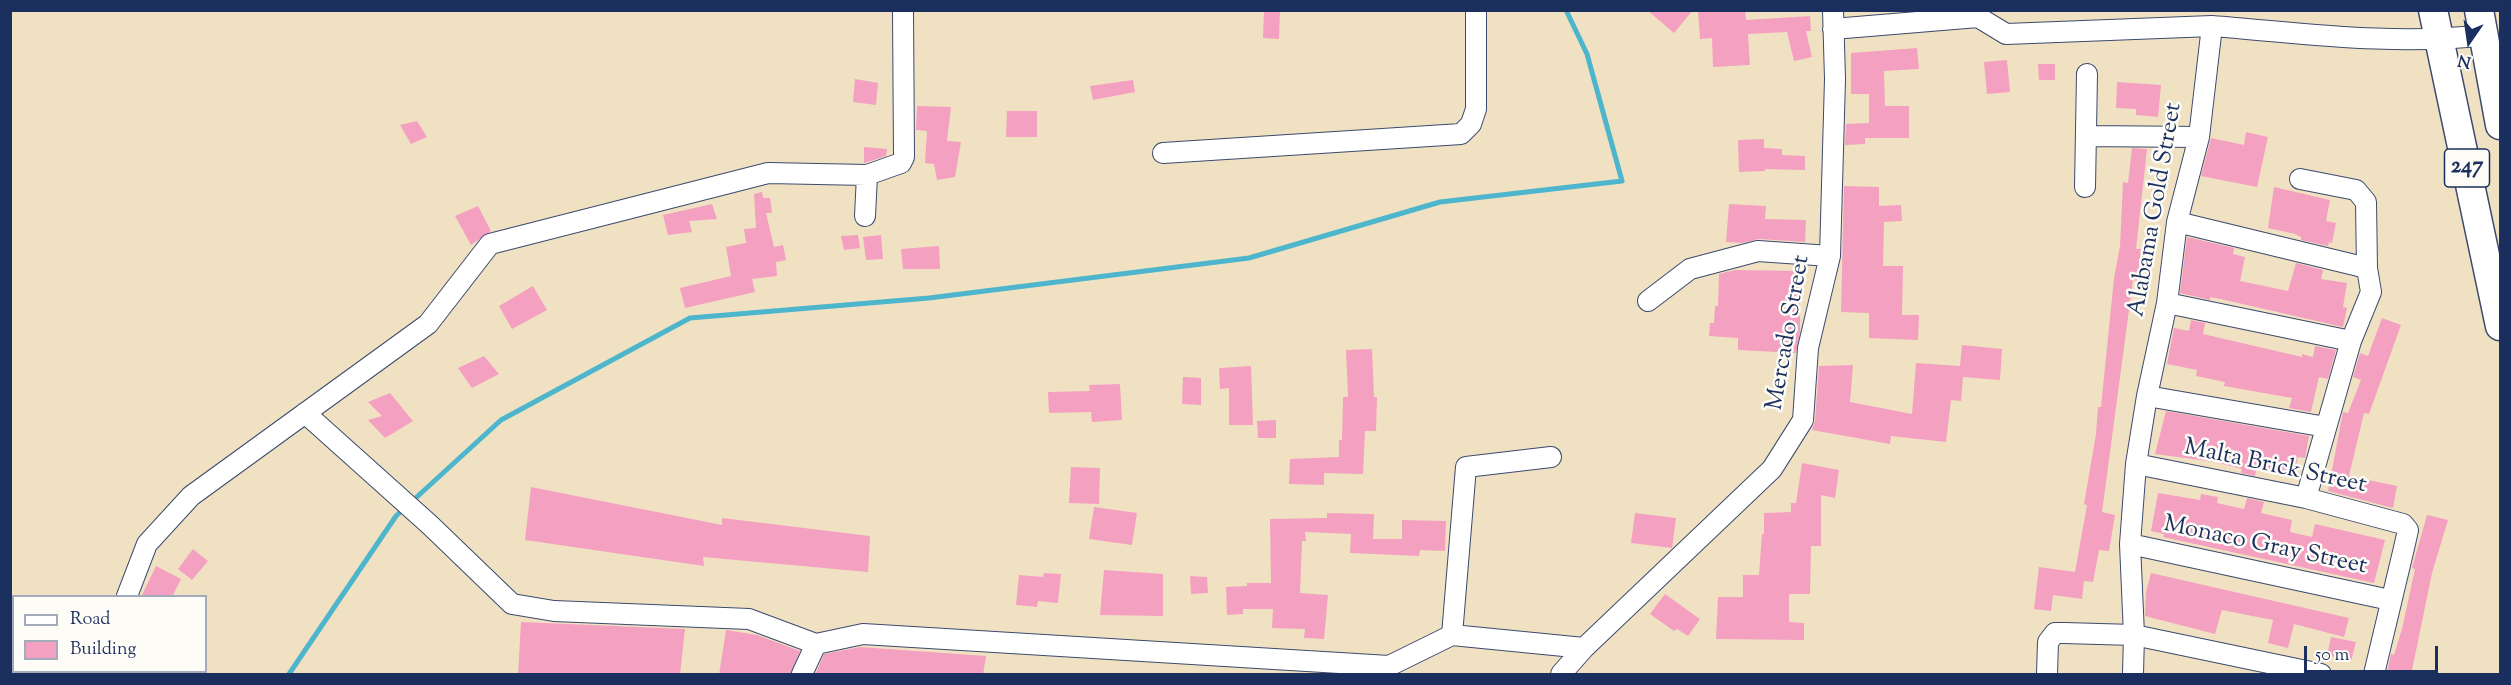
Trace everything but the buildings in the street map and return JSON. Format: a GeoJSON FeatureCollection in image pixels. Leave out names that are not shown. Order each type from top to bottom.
{"type":"FeatureCollection","features":[{"type":"Feature","properties":{"kind":"highway","name":"247"},"geometry":{"type":"LineString","coordinates":[[2433,10],[2500,326]]}},
{"type":"Feature","properties":{"kind":"highway","name":"247"},"geometry":{"type":"LineString","coordinates":[[2482,23],[2500,125]]}},
{"type":"Feature","properties":{"kind":"street"},"geometry":{"type":"LineString","coordinates":[[128,595],[147,544],[191,496],[428,324],[490,244],[768,173],[867,175],[896,167],[904,157],[903,10]]}},
{"type":"Feature","properties":{"kind":"street"},"geometry":{"type":"LineString","coordinates":[[1163,153],[1461,134],[1471,124],[1476,109],[1476,10]]}},
{"type":"Feature","properties":{"kind":"street"},"geometry":{"type":"LineString","coordinates":[[1833,20],[1977,17],[2007,34],[2212,26],[2389,40],[2439,41],[2482,23]]}},
{"type":"Feature","properties":{"kind":"street","name":"Mercado Street"},"geometry":{"type":"LineString","coordinates":[[1561,675],[1584,648],[1772,469],[1803,420],[1808,348],[1830,256],[1833,20]]}},
{"type":"Feature","properties":{"kind":"street","name":"Alabama Gold Street"},"geometry":{"type":"LineString","coordinates":[[2133,675],[2134,635],[2130,544],[2136,464],[2147,396],[2167,303],[2177,222],[2199,137],[2212,26]]}},
{"type":"Feature","properties":{"kind":"street"},"geometry":{"type":"LineString","coordinates":[[2085,187],[2086,74]]}},
{"type":"Feature","properties":{"kind":"street"},"geometry":{"type":"LineString","coordinates":[[2086,136],[2199,137]]}},
{"type":"Feature","properties":{"kind":"street"},"geometry":{"type":"LineString","coordinates":[[865,216],[867,175]]}},
{"type":"Feature","properties":{"kind":"street"},"geometry":{"type":"LineString","coordinates":[[2300,179],[2356,190],[2362,194],[2366,202],[2367,267],[2371,292],[2351,341],[2306,498]]}},
{"type":"Feature","properties":{"kind":"street"},"geometry":{"type":"LineString","coordinates":[[2177,222],[2367,267]]}},
{"type":"Feature","properties":{"kind":"street"},"geometry":{"type":"LineString","coordinates":[[1648,301],[1690,269],[1758,251],[1830,256]]}},
{"type":"Feature","properties":{"kind":"street"},"geometry":{"type":"LineString","coordinates":[[2167,303],[2351,341]]}},
{"type":"Feature","properties":{"kind":"street"},"geometry":{"type":"LineString","coordinates":[[2147,396],[2326,427]]}},
{"type":"Feature","properties":{"kind":"street"},"geometry":{"type":"LineString","coordinates":[[305,413],[430,525],[512,604],[554,611],[749,619],[816,644],[863,634],[1389,666],[1452,635],[1584,648]]}},
{"type":"Feature","properties":{"kind":"street"},"geometry":{"type":"LineString","coordinates":[[1452,635],[1466,467],[1551,457]]}},
{"type":"Feature","properties":{"kind":"street","name":"Malta Brick Street"},"geometry":{"type":"LineString","coordinates":[[2136,464],[2306,498],[2403,524],[2408,530],[2390,600]]}},
{"type":"Feature","properties":{"kind":"street","name":"Monaco Gray Street"},"geometry":{"type":"LineString","coordinates":[[2130,544],[2390,600]]}},
{"type":"Feature","properties":{"kind":"street"},"geometry":{"type":"LineString","coordinates":[[2374,675],[2390,600]]}},
{"type":"Feature","properties":{"kind":"street"},"geometry":{"type":"LineString","coordinates":[[2047,675],[2048,642],[2055,633],[2134,635],[2321,675]]}},
{"type":"Feature","properties":{"kind":"street"},"geometry":{"type":"LineString","coordinates":[[802,675],[816,644]]}},
{"type":"Feature","properties":{"kind":"waterway"},"geometry":{"type":"LineString","coordinates":[[289,674],[396,516],[501,420],[690,318],[929,298],[1249,258],[1440,202],[1622,181],[1587,54],[1566,10]]}}]}
